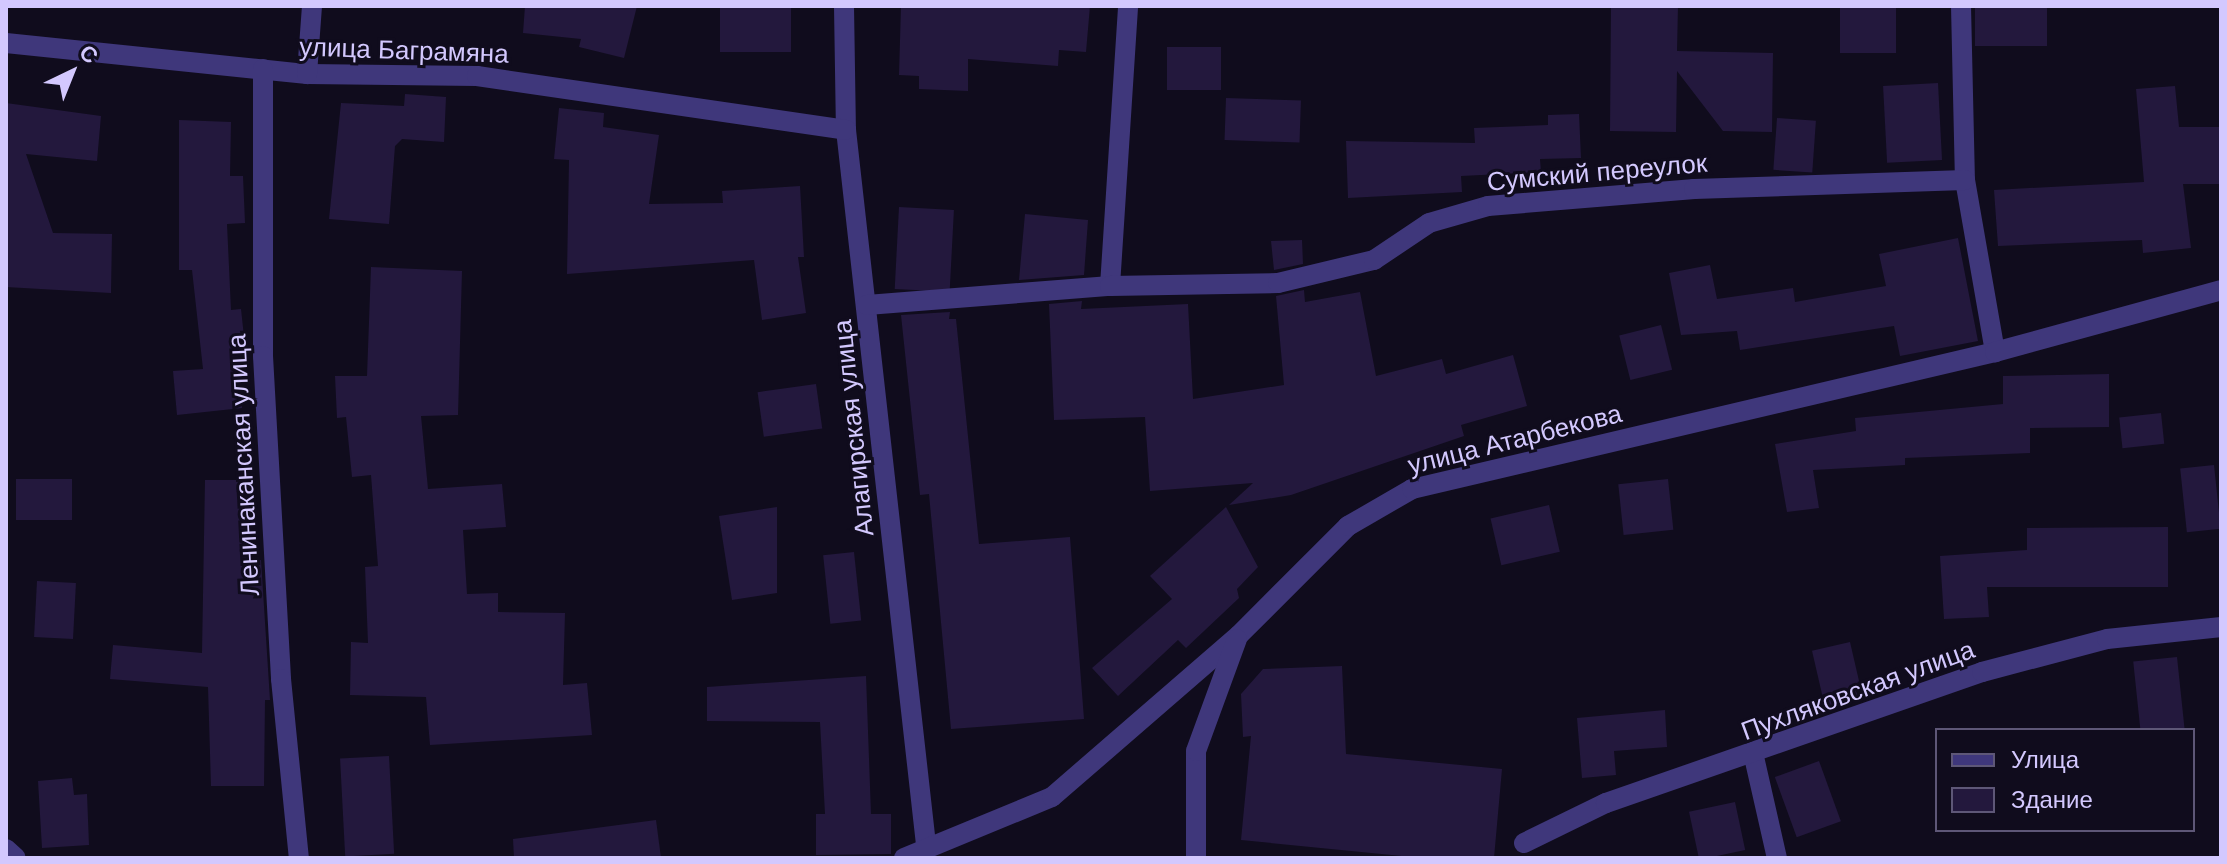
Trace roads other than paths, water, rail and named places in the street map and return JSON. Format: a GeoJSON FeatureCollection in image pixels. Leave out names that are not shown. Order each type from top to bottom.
{"type":"FeatureCollection","features":[{"type":"Feature","properties":{"kind":"street"},"geometry":{"type":"LineString","coordinates":[[307,74],[312,6]]}},
{"type":"Feature","properties":{"kind":"street","name":"Алагирская улица"},"geometry":{"type":"LineString","coordinates":[[844,6],[846,130],[926,844]]}},
{"type":"Feature","properties":{"kind":"street"},"geometry":{"type":"LineString","coordinates":[[1110,286],[1128,6]]}},
{"type":"Feature","properties":{"kind":"street"},"geometry":{"type":"LineString","coordinates":[[1961,6],[1965,180],[1995,352]]}},
{"type":"Feature","properties":{"kind":"street","name":"улица Баграмяна"},"geometry":{"type":"LineString","coordinates":[[6,43],[307,74],[477,76],[846,130]]}},
{"type":"Feature","properties":{"kind":"street","name":"Ленинаканская улица"},"geometry":{"type":"LineString","coordinates":[[263,69],[263,356],[281,679],[299,858]]}},
{"type":"Feature","properties":{"kind":"street","name":"Сумский переулок"},"geometry":{"type":"LineString","coordinates":[[867,305],[1110,286],[1278,283],[1374,260],[1429,223],[1488,206],[1694,189],[1965,180]]}},
{"type":"Feature","properties":{"kind":"street","name":"улица Атарбекова"},"geometry":{"type":"LineString","coordinates":[[904,858],[926,844],[1052,797],[1239,635],[1348,526],[1412,489],[1995,352],[2221,290]]}},
{"type":"Feature","properties":{"kind":"street","name":"Пухляковская улица"},"geometry":{"type":"LineString","coordinates":[[1524,843],[1606,803],[1754,757],[1982,672],[2107,639],[2221,627]]}},
{"type":"Feature","properties":{"kind":"street"},"geometry":{"type":"LineString","coordinates":[[1196,858],[1196,751],[1239,635]]}},
{"type":"Feature","properties":{"kind":"street"},"geometry":{"type":"LineString","coordinates":[[1754,757],[1777,858]]}},
{"type":"Feature","properties":{"kind":"street"},"geometry":{"type":"LineString","coordinates":[[6,849],[16,858]]}}]}
